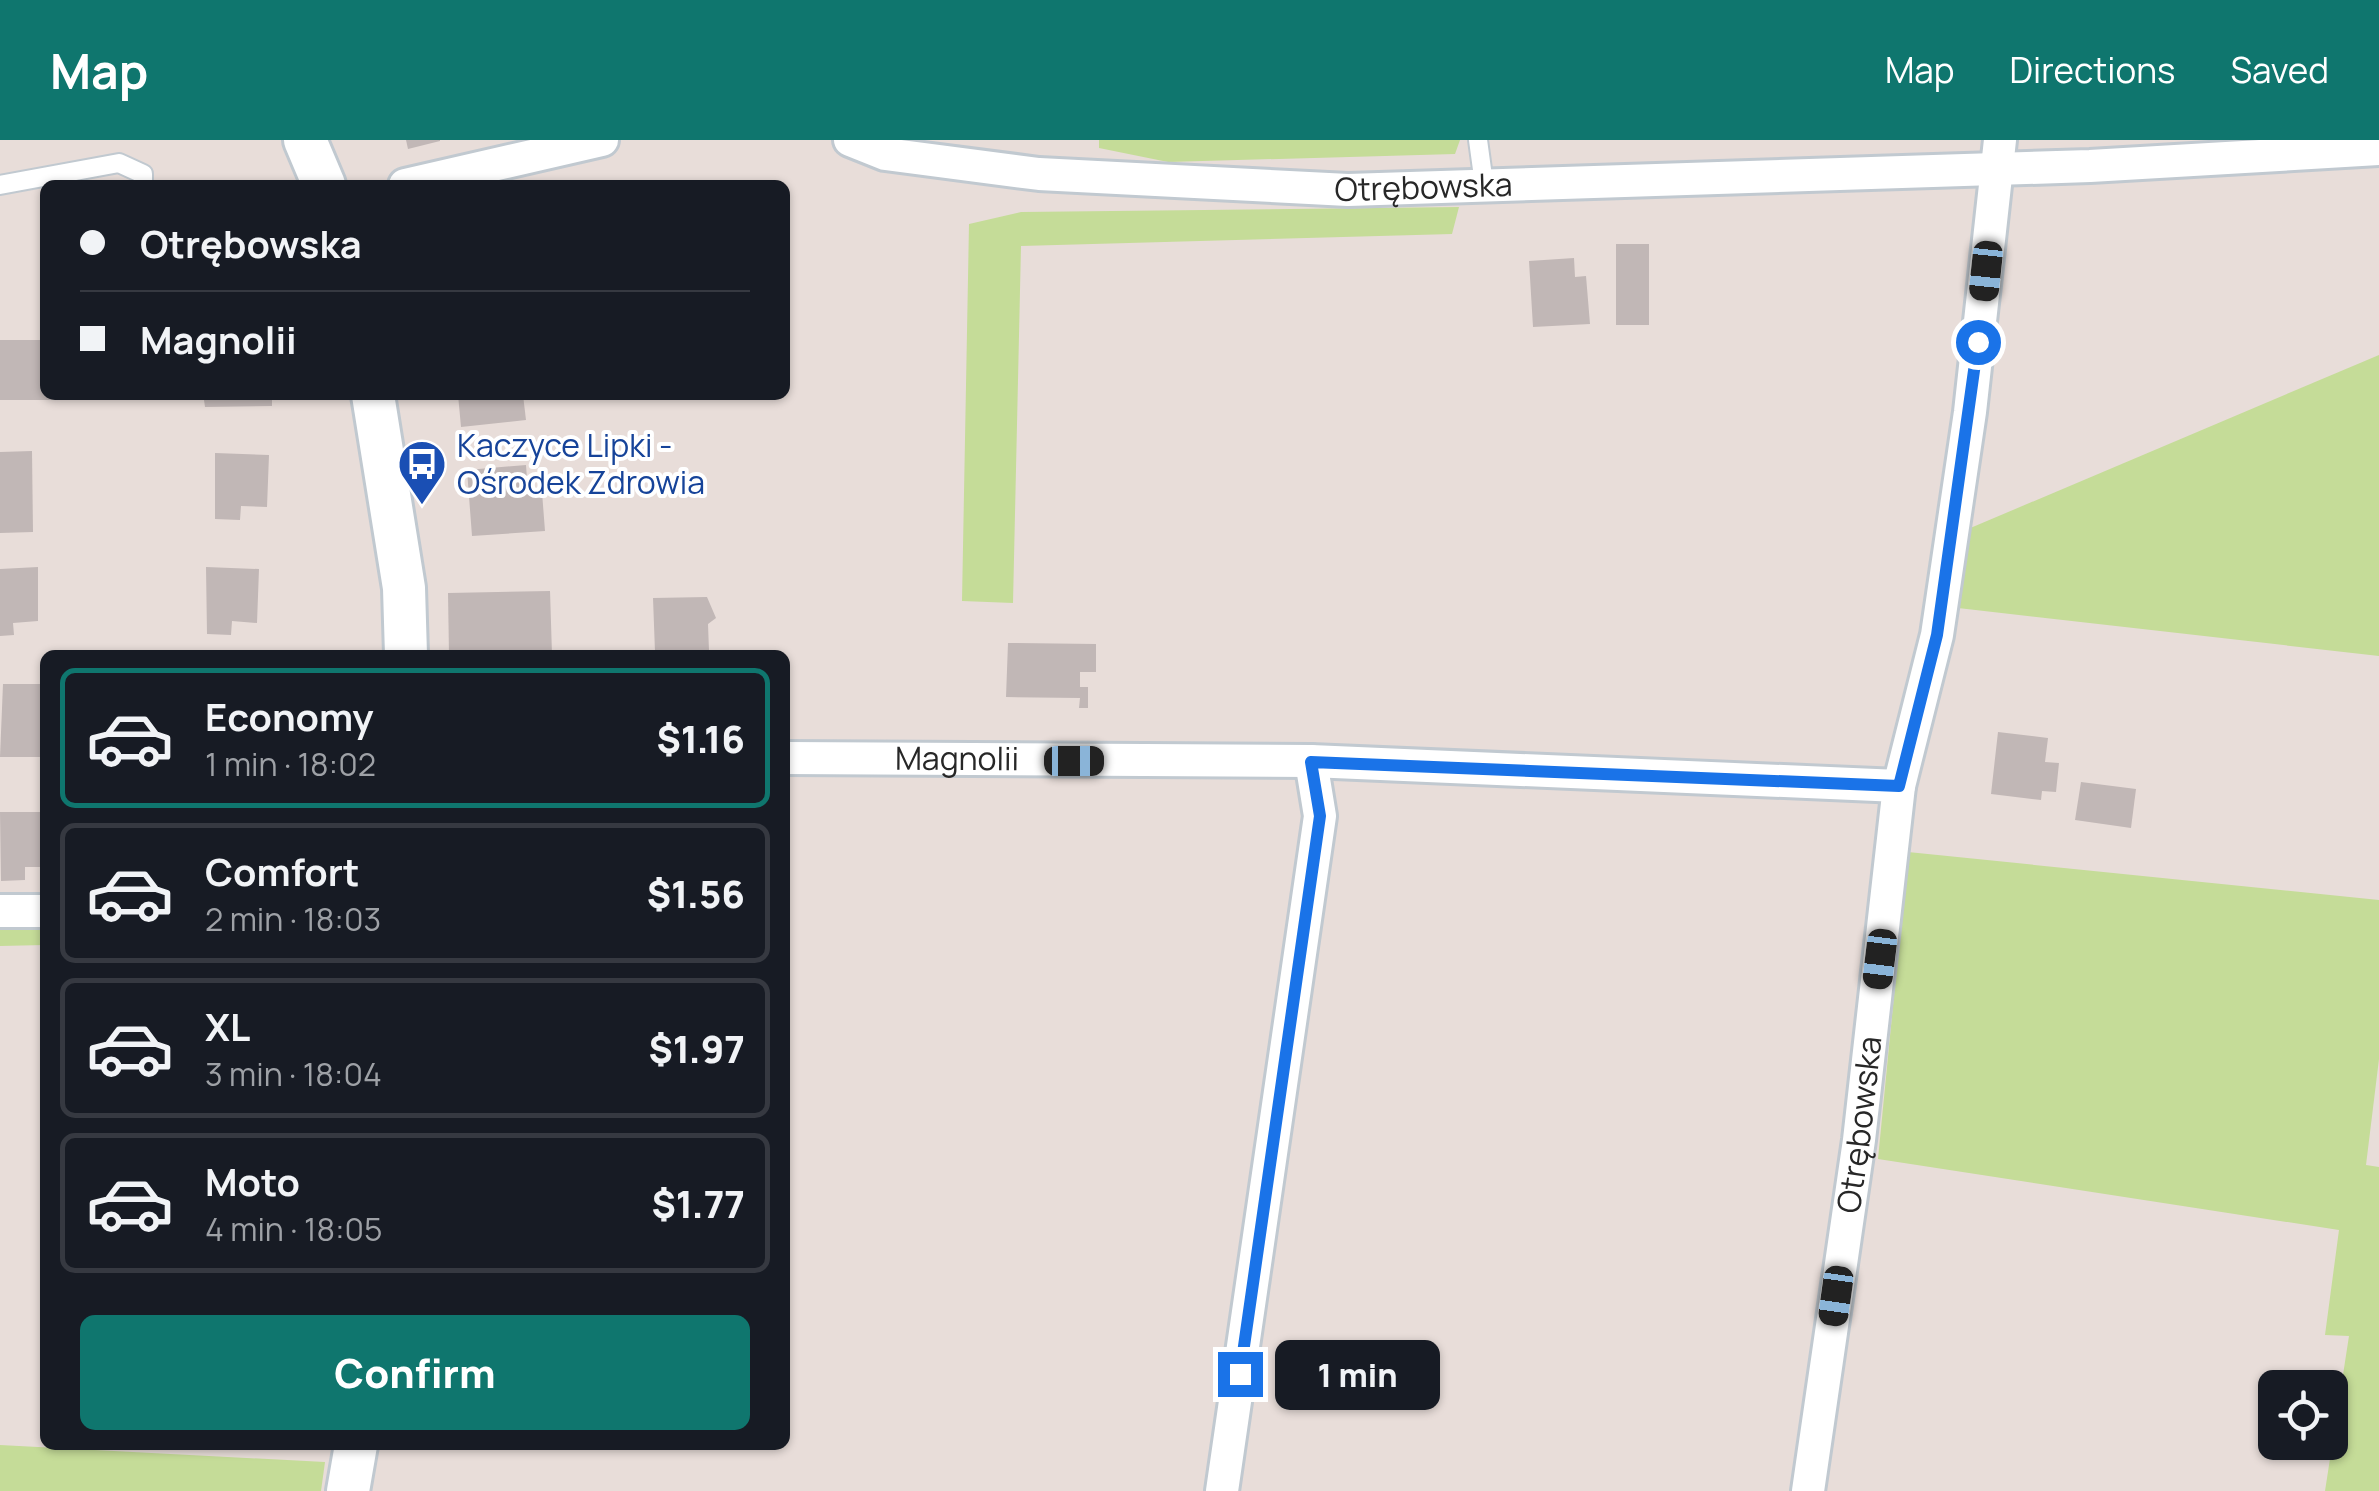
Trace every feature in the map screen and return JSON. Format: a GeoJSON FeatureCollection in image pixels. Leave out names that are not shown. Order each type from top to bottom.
{"type":"FeatureCollection","features":[{"type":"Feature","properties":{"kind":"street"},"geometry":{"type":"LineString","coordinates":[[305,140],[322,180]]}},
{"type":"Feature","properties":{"kind":"street"},"geometry":{"type":"LineString","coordinates":[[427,180],[602,140]]}},
{"type":"Feature","properties":{"kind":"street","name":"Otrębowska"},"geometry":{"type":"LineString","coordinates":[[850,140],[885,154],[1039,174],[1348,190],[1999,153],[2090,166],[2379,149]]}},
{"type":"Feature","properties":{"kind":"street","name":"Otrębowska"},"geometry":{"type":"LineString","coordinates":[[1808,1491],[1859,1140],[1899,786],[1937,635],[1999,153]]}},
{"type":"Feature","properties":{"kind":"street"},"geometry":{"type":"LineString","coordinates":[[374,400],[404,588],[406,650]]}},
{"type":"Feature","properties":{"kind":"street","name":"Magnolii"},"geometry":{"type":"LineString","coordinates":[[790,758],[1311,762],[1899,786]]}},
{"type":"Feature","properties":{"kind":"street"},"geometry":{"type":"LineString","coordinates":[[1222,1491],[1320,816],[1311,762]]}},
{"type":"Feature","properties":{"kind":"street"},"geometry":{"type":"LineString","coordinates":[[0,910],[40,911]]}},
{"type":"Feature","properties":{"kind":"street"},"geometry":{"type":"LineString","coordinates":[[348,1491],[355,1450]]}},
{"type":"Feature","properties":{"kind":"lane"},"geometry":{"type":"LineString","coordinates":[[1478,140],[1484,184]]}},
{"type":"Feature","properties":{"kind":"lane"},"geometry":{"type":"LineString","coordinates":[[0,185],[118,163],[142,174],[143,180]]}},
{"type":"Feature","properties":{"kind":"green space"},"geometry":{"type":"Polygon","coordinates":[[[1099,140],[1460,140],[1455,154],[1168,162],[1099,148],[1099,140]]]}},
{"type":"Feature","properties":{"kind":"green space"},"geometry":{"type":"Polygon","coordinates":[[[1459,207],[1452,234],[1021,246],[1013,603],[962,601],[969,224],[1021,212],[1459,207]]]}},
{"type":"Feature","properties":{"kind":"green space"},"geometry":{"type":"Polygon","coordinates":[[[2379,355],[2379,656],[1958,608],[1968,529],[2379,355]]]}},
{"type":"Feature","properties":{"kind":"green space"},"geometry":{"type":"Polygon","coordinates":[[[1908,852],[2379,900],[2379,1059],[2366,1165],[2379,1167],[2379,1491],[2325,1491],[2330,1460],[2348,1460],[2348,1370],[2344,1370],[2349,1336],[2325,1335],[2339,1230],[1878,1159],[1908,852]]]}},
{"type":"Feature","properties":{"kind":"green space"},"geometry":{"type":"Polygon","coordinates":[[[0,922],[40,922],[40,945],[0,946],[0,922]]]}},
{"type":"Feature","properties":{"kind":"green space"},"geometry":{"type":"Polygon","coordinates":[[[0,1445],[325,1462],[321,1491],[0,1491],[0,1445]]]}},
{"type":"Feature","properties":{"kind":"building"},"geometry":{"type":"Polygon","coordinates":[[[406,140],[440,140],[440,141],[408,149],[406,140]]]}},
{"type":"Feature","properties":{"kind":"building"},"geometry":{"type":"Polygon","coordinates":[[[1616,244],[1649,244],[1649,325],[1616,325],[1616,244]]]}},
{"type":"Feature","properties":{"kind":"building"},"geometry":{"type":"Polygon","coordinates":[[[1574,258],[1575,277],[1586,276],[1590,324],[1533,327],[1529,261],[1574,258]]]}},
{"type":"Feature","properties":{"kind":"building"},"geometry":{"type":"Polygon","coordinates":[[[0,340],[40,340],[40,400],[0,400],[0,340]]]}},
{"type":"Feature","properties":{"kind":"building"},"geometry":{"type":"Polygon","coordinates":[[[204,400],[272,400],[272,406],[205,407],[204,400]]]}},
{"type":"Feature","properties":{"kind":"building"},"geometry":{"type":"Polygon","coordinates":[[[458,400],[524,400],[526,420],[461,427],[458,400]]]}},
{"type":"Feature","properties":{"kind":"building"},"geometry":{"type":"Polygon","coordinates":[[[32,451],[33,532],[0,533],[0,452],[32,451]]]}},
{"type":"Feature","properties":{"kind":"building"},"geometry":{"type":"Polygon","coordinates":[[[215,453],[269,455],[267,507],[241,506],[240,520],[215,519],[215,453]]]}},
{"type":"Feature","properties":{"kind":"building"},"geometry":{"type":"Polygon","coordinates":[[[526,465],[528,493],[542,492],[545,531],[472,536],[467,470],[526,465]]]}},
{"type":"Feature","properties":{"kind":"building"},"geometry":{"type":"Polygon","coordinates":[[[38,567],[38,621],[13,623],[14,635],[0,636],[0,569],[38,567]]]}},
{"type":"Feature","properties":{"kind":"building"},"geometry":{"type":"Polygon","coordinates":[[[206,567],[259,569],[257,623],[232,621],[231,635],[207,634],[206,567]]]}},
{"type":"Feature","properties":{"kind":"building"},"geometry":{"type":"Polygon","coordinates":[[[550,591],[552,650],[449,650],[448,593],[550,591]]]}},
{"type":"Feature","properties":{"kind":"building"},"geometry":{"type":"Polygon","coordinates":[[[707,597],[716,618],[708,624],[709,650],[655,650],[653,598],[707,597]]]}},
{"type":"Feature","properties":{"kind":"building"},"geometry":{"type":"Polygon","coordinates":[[[1008,643],[1096,644],[1096,672],[1080,672],[1080,687],[1088,687],[1088,708],[1079,708],[1080,698],[1006,697],[1008,643]]]}},
{"type":"Feature","properties":{"kind":"building"},"geometry":{"type":"Polygon","coordinates":[[[3,684],[40,684],[40,757],[0,757],[3,684]]]}},
{"type":"Feature","properties":{"kind":"building"},"geometry":{"type":"Polygon","coordinates":[[[1998,732],[2048,738],[2045,762],[2059,763],[2056,792],[2042,791],[2041,800],[1991,794],[1998,732]]]}},
{"type":"Feature","properties":{"kind":"building"},"geometry":{"type":"Polygon","coordinates":[[[2081,782],[2136,789],[2131,828],[2075,820],[2081,782]]]}},
{"type":"Feature","properties":{"kind":"building"},"geometry":{"type":"Polygon","coordinates":[[[0,812],[40,812],[40,867],[25,867],[25,880],[1,881],[0,812]]]}},
{"type":"Feature","properties":{"kind":"place","name":"Kaczyce Lipki - Ośrodek Zdrowia"},"geometry":{"type":"Point","coordinates":[422,506]}},
{"type":"Feature","properties":{"kind":"route"},"geometry":{"type":"LineString","coordinates":[[1240,1374],[1320,816],[1311,762],[1899,786],[1937,635],[1978,342]]}}]}
